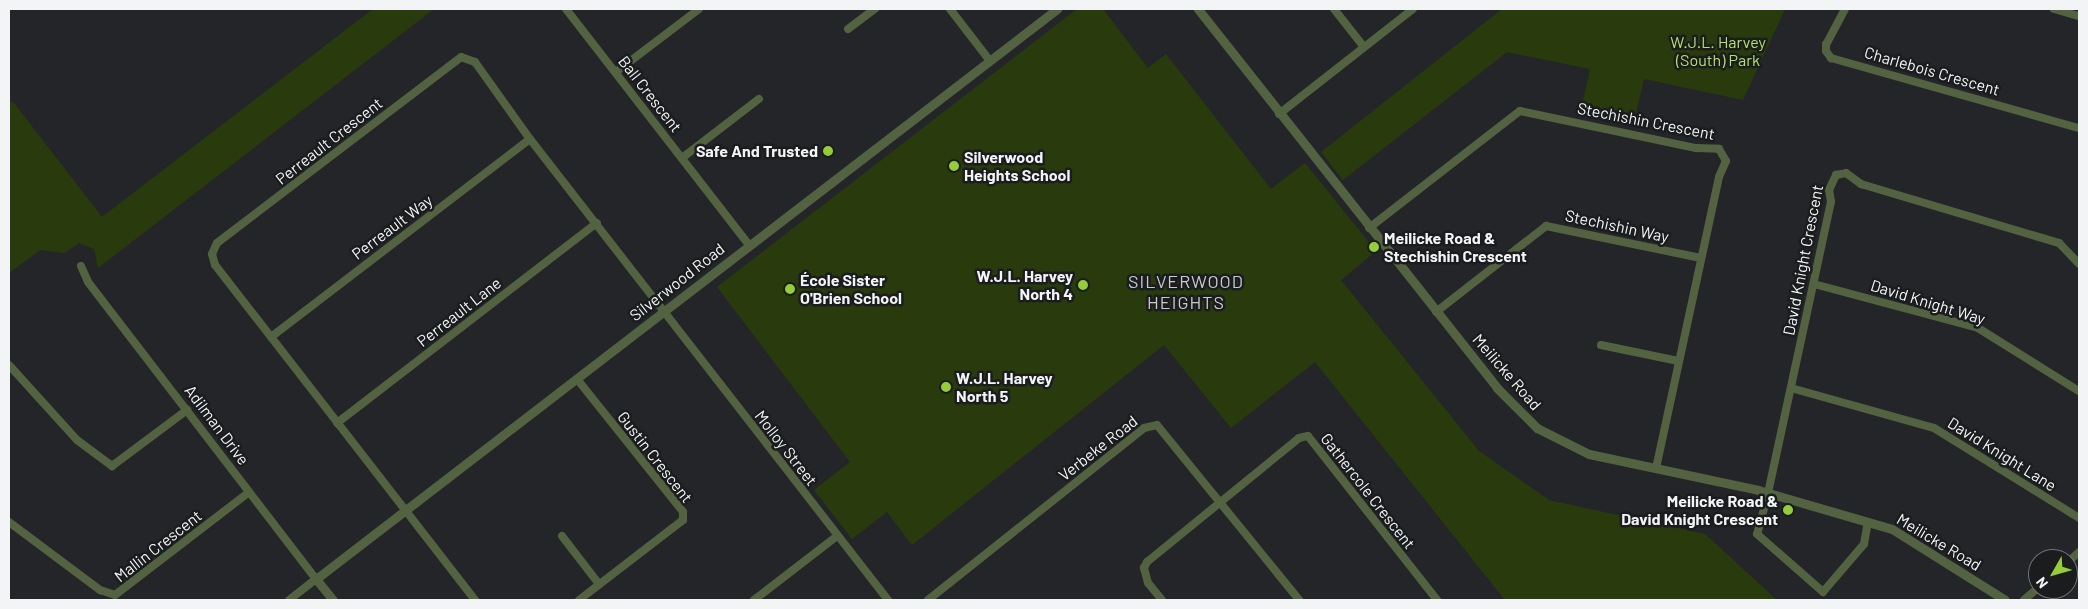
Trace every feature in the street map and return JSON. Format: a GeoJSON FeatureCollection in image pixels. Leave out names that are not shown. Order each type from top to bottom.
{"type":"FeatureCollection","features":[{"type":"Feature","properties":{"kind":"street","name":"Ball Crescent"},"geometry":{"type":"LineString","coordinates":[[566,9],[748,244]]}},
{"type":"Feature","properties":{"kind":"street"},"geometry":{"type":"LineString","coordinates":[[616,72],[699,9]]}},
{"type":"Feature","properties":{"kind":"street"},"geometry":{"type":"LineString","coordinates":[[848,29],[875,9]]}},
{"type":"Feature","properties":{"kind":"street"},"geometry":{"type":"LineString","coordinates":[[950,9],[990,61]]}},
{"type":"Feature","properties":{"kind":"street","name":"Silverwood Road"},"geometry":{"type":"LineString","coordinates":[[316,579],[664,312],[748,244],[1057,9]]}},
{"type":"Feature","properties":{"kind":"street","name":"Meilicke Road"},"geometry":{"type":"LineString","coordinates":[[1198,9],[1436,312],[1514,408],[1537,428],[1589,454],[1656,468],[1892,529],[2006,600]]}},
{"type":"Feature","properties":{"kind":"street"},"geometry":{"type":"LineString","coordinates":[[1334,9],[1364,47]]}},
{"type":"Feature","properties":{"kind":"street"},"geometry":{"type":"LineString","coordinates":[[1279,114],[1413,9]]}},
{"type":"Feature","properties":{"kind":"street","name":"Charlebois Crescent"},"geometry":{"type":"LineString","coordinates":[[1846,9],[1826,44],[1826,51],[1831,58],[2079,128]]}},
{"type":"Feature","properties":{"kind":"street"},"geometry":{"type":"LineString","coordinates":[[2054,9],[2078,13]]}},
{"type":"Feature","properties":{"kind":"street","name":"Perreault Crescent"},"geometry":{"type":"LineString","coordinates":[[405,510],[215,265],[214,246],[453,60],[468,57],[476,62],[530,139],[664,312]]}},
{"type":"Feature","properties":{"kind":"street"},"geometry":{"type":"LineString","coordinates":[[682,158],[758,99]]}},
{"type":"Feature","properties":{"kind":"street","name":"Stechishin Crescent"},"geometry":{"type":"LineString","coordinates":[[1370,228],[1520,111],[1696,148],[1719,149],[1726,161],[1719,177],[1656,468]]}},
{"type":"Feature","properties":{"kind":"street","name":"Perreault Way"},"geometry":{"type":"LineString","coordinates":[[271,337],[530,139]]}},
{"type":"Feature","properties":{"kind":"street","name":"David Knight Crescent"},"geometry":{"type":"LineString","coordinates":[[1868,522],[1864,544],[1823,592],[1758,534],[1814,284],[1831,202],[1831,184],[1841,173],[1852,176],[1860,184],[2059,243],[2079,264]]}},
{"type":"Feature","properties":{"kind":"street","name":"Perreault Lane"},"geometry":{"type":"LineString","coordinates":[[337,423],[597,224]]}},
{"type":"Feature","properties":{"kind":"street","name":"Stechishin Way"},"geometry":{"type":"LineString","coordinates":[[1436,312],[1546,226],[1701,258]]}},
{"type":"Feature","properties":{"kind":"street","name":"Adilman Drive"},"geometry":{"type":"LineString","coordinates":[[81,266],[88,282],[333,600]]}},
{"type":"Feature","properties":{"kind":"street","name":"David Knight Way"},"geometry":{"type":"LineString","coordinates":[[1814,284],[1978,328],[2079,392]]}},
{"type":"Feature","properties":{"kind":"street","name":"Molloy Street"},"geometry":{"type":"LineString","coordinates":[[664,312],[888,600]]}},
{"type":"Feature","properties":{"kind":"street"},"geometry":{"type":"LineString","coordinates":[[1601,345],[1678,361]]}},
{"type":"Feature","properties":{"kind":"street"},"geometry":{"type":"LineString","coordinates":[[9,365],[77,440],[112,466],[187,410]]}},
{"type":"Feature","properties":{"kind":"street","name":"Gustin Crescent"},"geometry":{"type":"LineString","coordinates":[[576,379],[683,512],[683,520],[675,528],[579,600]]}},
{"type":"Feature","properties":{"kind":"street","name":"David Knight Lane"},"geometry":{"type":"LineString","coordinates":[[1791,388],[1934,428],[2079,518]]}},
{"type":"Feature","properties":{"kind":"street","name":"Verbeke Road"},"geometry":{"type":"LineString","coordinates":[[928,600],[1151,425],[1164,430],[1299,600]]}},
{"type":"Feature","properties":{"kind":"street","name":"Gathercole Crescent"},"geometry":{"type":"LineString","coordinates":[[1222,503],[1300,438],[1308,436],[1437,600]]}},
{"type":"Feature","properties":{"kind":"street","name":"Mallin Crescent"},"geometry":{"type":"LineString","coordinates":[[9,522],[100,590],[115,595],[250,492]]}},
{"type":"Feature","properties":{"kind":"street"},"geometry":{"type":"LineString","coordinates":[[1162,600],[1148,583],[1144,568],[1147,562],[1222,503]]}},
{"type":"Feature","properties":{"kind":"street"},"geometry":{"type":"LineString","coordinates":[[405,510],[475,600]]}},
{"type":"Feature","properties":{"kind":"street"},"geometry":{"type":"LineString","coordinates":[[562,536],[599,584]]}},
{"type":"Feature","properties":{"kind":"street"},"geometry":{"type":"LineString","coordinates":[[754,600],[837,536]]}},
{"type":"Feature","properties":{"kind":"street"},"geometry":{"type":"LineString","coordinates":[[289,600],[316,579]]}},
{"type":"Feature","properties":{"kind":"green space"},"geometry":{"type":"Polygon","coordinates":[[[373,9],[434,9],[98,268],[94,249],[79,243],[64,253],[40,250],[9,273],[9,101],[14,103],[102,217],[373,9]]]}},
{"type":"Feature","properties":{"kind":"green space"},"geometry":{"type":"Polygon","coordinates":[[[1077,9],[1103,9],[1148,68],[1166,54],[1271,189],[1305,163],[1376,251],[1341,280],[1479,451],[1549,500],[1705,534],[1777,600],[1505,600],[1315,362],[1231,428],[1164,345],[912,545],[887,512],[852,539],[814,490],[850,462],[717,287],[1077,9]]]}},
{"type":"Feature","properties":{"kind":"green space","name":"W.J.L. Harvey (South) Park"},"geometry":{"type":"Polygon","coordinates":[[[1502,9],[1785,9],[1743,100],[1644,79],[1633,126],[1580,114],[1590,69],[1507,52],[1343,180],[1321,152],[1502,9]]]}},
{"type":"Feature","properties":{"kind":"place","name":"Safe And Trusted"},"geometry":{"type":"Point","coordinates":[828,151]}},
{"type":"Feature","properties":{"kind":"place","name":"Silverwood Heights School"},"geometry":{"type":"Point","coordinates":[954,166]}},
{"type":"Feature","properties":{"kind":"place","name":"Meilicke Road & Stechishin Crescent"},"geometry":{"type":"Point","coordinates":[1374,247]}},
{"type":"Feature","properties":{"kind":"place","name":"W.J.L. Harvey North 4"},"geometry":{"type":"Point","coordinates":[1083,285]}},
{"type":"Feature","properties":{"kind":"place","name":"École Sister O'Brien School"},"geometry":{"type":"Point","coordinates":[790,289]}},
{"type":"Feature","properties":{"kind":"place","name":"W.J.L. Harvey North 5"},"geometry":{"type":"Point","coordinates":[946,387]}},
{"type":"Feature","properties":{"kind":"place","name":"Meilicke Road & David Knight Crescent"},"geometry":{"type":"Point","coordinates":[1788,510]}},
{"type":"Feature","properties":{"kind":"district","name":"SILVERWOOD HEIGHTS"},"geometry":{"type":"Point","coordinates":[1186,292]}}]}
